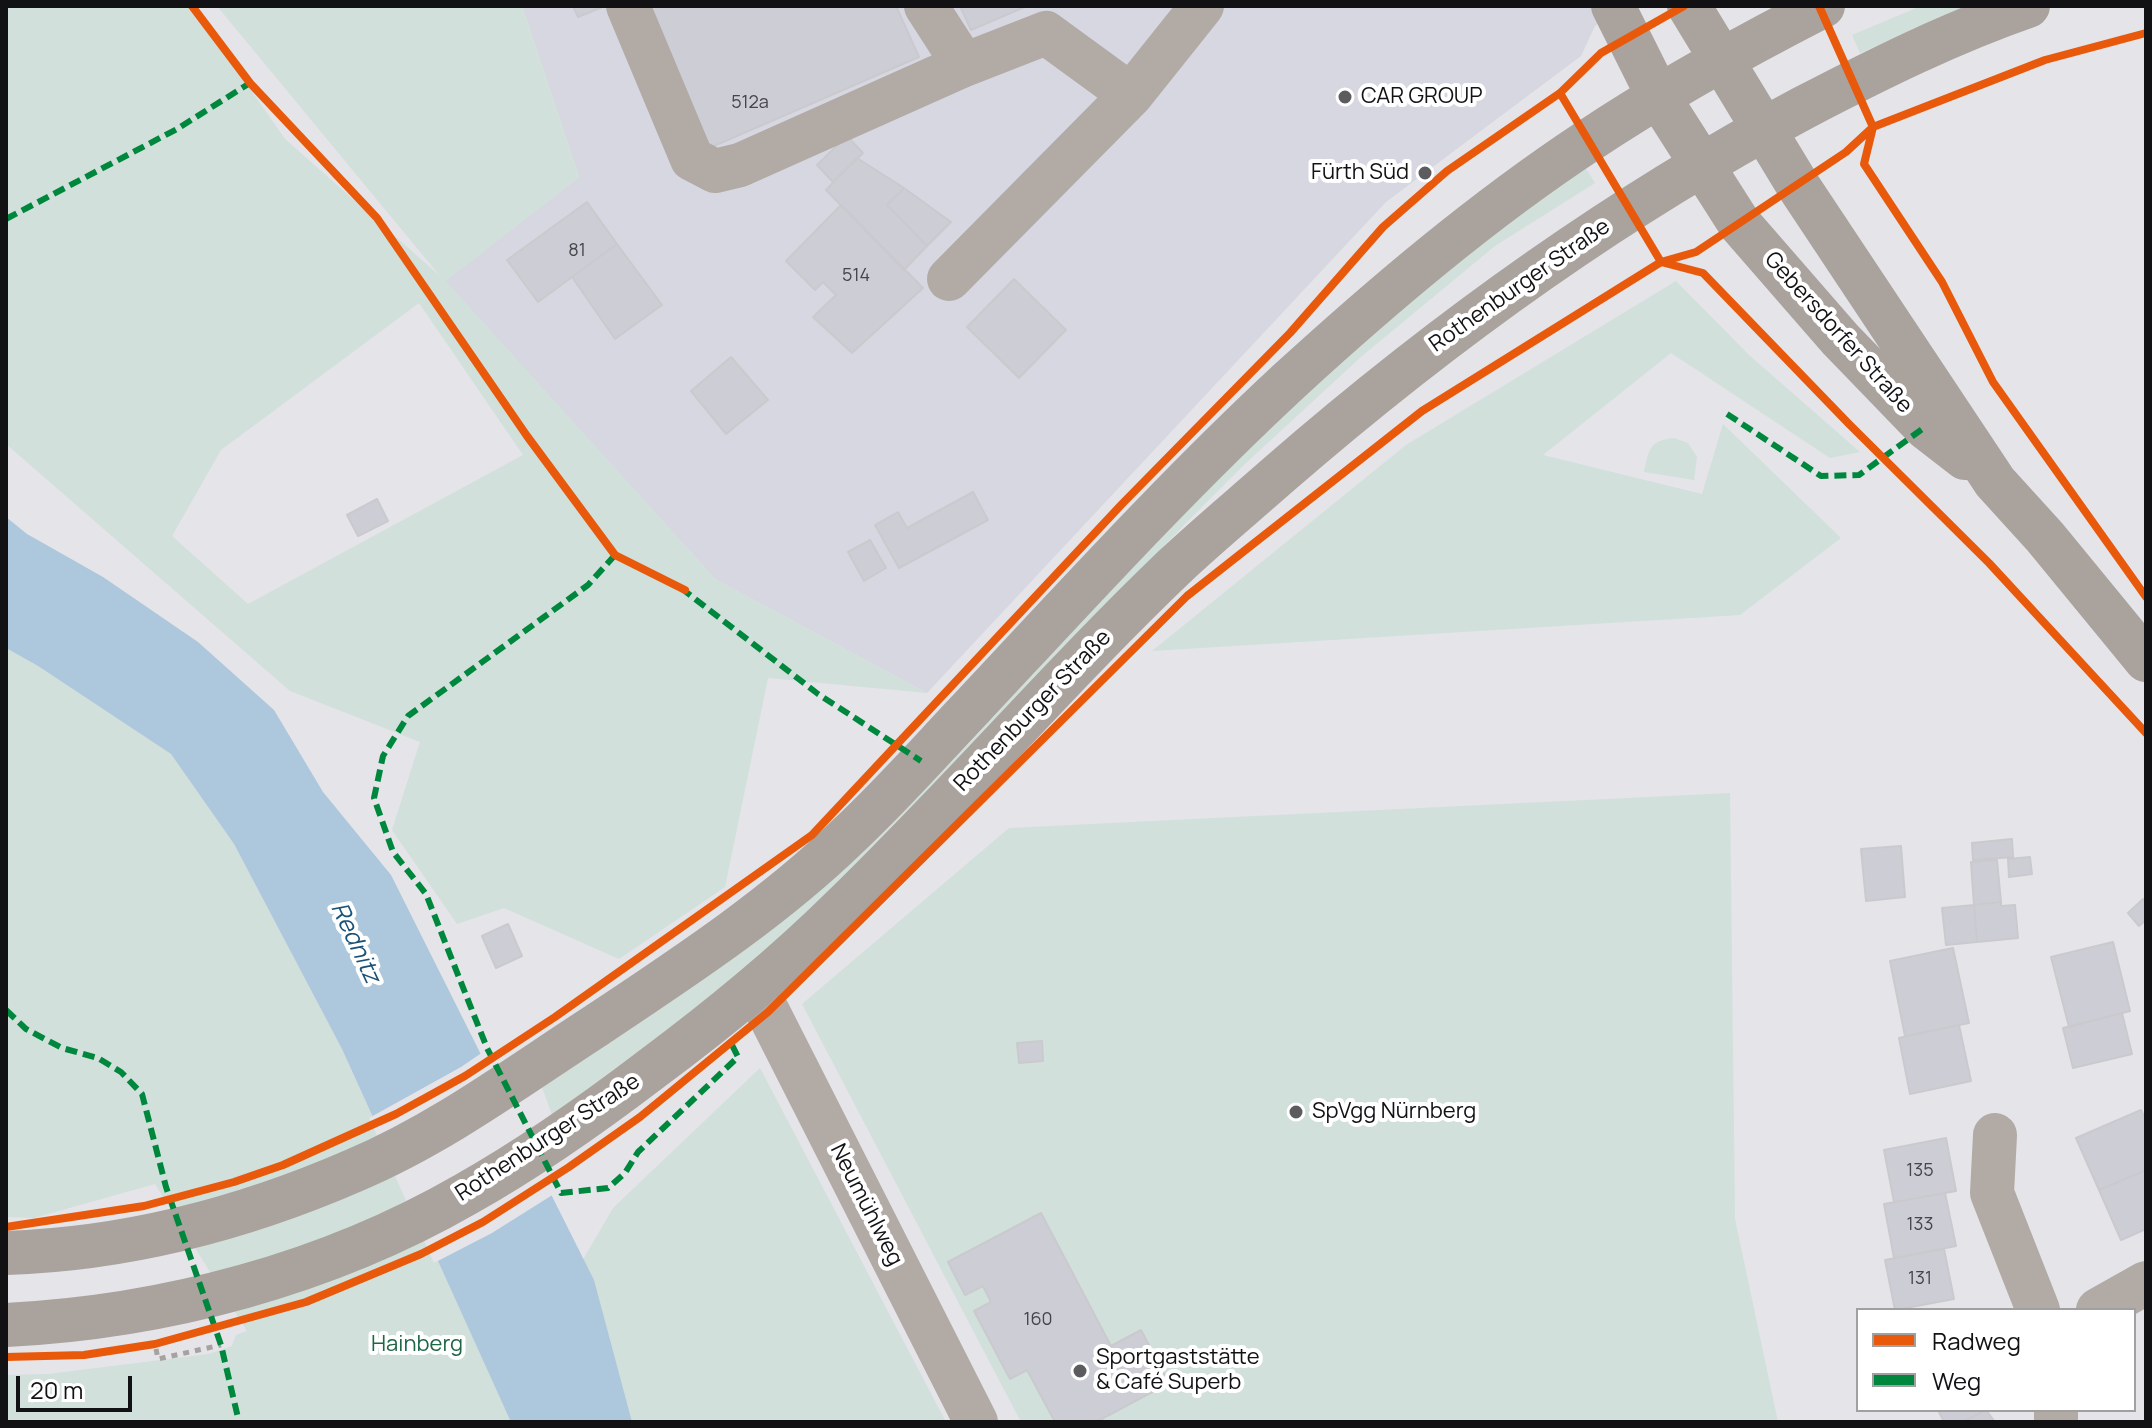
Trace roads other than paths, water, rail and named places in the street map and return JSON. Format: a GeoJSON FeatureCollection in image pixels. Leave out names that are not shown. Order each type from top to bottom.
{"type":"FeatureCollection","features":[{"type":"Feature","properties":{"kind":"main road","name":"Gebersdorfer Straße"},"geometry":{"type":"LineString","coordinates":[[1613,6],[1658,96],[1739,223],[1840,339],[1925,427],[1995,482]]}},
{"type":"Feature","properties":{"kind":"main road","name":"Gebersdorfer Straße"},"geometry":{"type":"LineString","coordinates":[[1689,6],[1763,129],[1995,482],[2045,537],[2146,660]]}},
{"type":"Feature","properties":{"kind":"main road","name":"Rothenburger Straße"},"geometry":{"type":"LineString","coordinates":[[6,1253],[59,1251],[156,1236],[242,1212],[359,1169],[469,1109],[566,1045],[734,929],[831,852],[1174,494],[1287,383],[1399,285],[1508,198],[1588,141],[1658,96],[1823,6]]}},
{"type":"Feature","properties":{"kind":"main road","name":"Rothenburger Straße"},"geometry":{"type":"LineString","coordinates":[[6,1325],[66,1322],[182,1303],[321,1260],[423,1217],[488,1181],[593,1113],[752,990],[800,948],[878,873],[1175,566],[1359,406],[1448,335],[1589,236],[1763,129],[1883,67],[2028,6]]}},
{"type":"Feature","properties":{"kind":"street"},"geometry":{"type":"LineString","coordinates":[[628,6],[692,159],[715,171],[740,165],[1061,19],[1131,95]]}},
{"type":"Feature","properties":{"kind":"street"},"geometry":{"type":"LineString","coordinates":[[926,6],[964,65]]}},
{"type":"Feature","properties":{"kind":"street"},"geometry":{"type":"LineString","coordinates":[[949,279],[1131,95],[1202,6]]}},
{"type":"Feature","properties":{"kind":"street","name":"Neumühlweg"},"geometry":{"type":"LineString","coordinates":[[752,990],[768,1012],[976,1422]]}},
{"type":"Feature","properties":{"kind":"street"},"geometry":{"type":"LineString","coordinates":[[1995,1135],[1992,1193],[2037,1308]]}},
{"type":"Feature","properties":{"kind":"street"},"geometry":{"type":"LineString","coordinates":[[2102,1308],[2146,1283]]}},
{"type":"Feature","properties":{"kind":"water","name":"Rednitz"},"geometry":{"type":"Polygon","coordinates":[[[6,517],[27,534],[103,577],[198,642],[274,710],[323,792],[391,875],[594,1280],[632,1422],[511,1422],[342,1049],[234,844],[171,754],[6,648],[6,517]]]}},
{"type":"Feature","properties":{"kind":"place","name":"CAR GROUP"},"geometry":{"type":"Point","coordinates":[1345,97]}},
{"type":"Feature","properties":{"kind":"place","name":"Fürth Süd"},"geometry":{"type":"Point","coordinates":[1425,173]}},
{"type":"Feature","properties":{"kind":"place","name":"SpVgg Nürnberg"},"geometry":{"type":"Point","coordinates":[1296,1112]}},
{"type":"Feature","properties":{"kind":"place","name":"Sportgaststätte & Café Superb"},"geometry":{"type":"Point","coordinates":[1080,1371]}},
{"type":"Feature","properties":{"kind":"park label","name":"Hainberg"},"geometry":{"type":"Point","coordinates":[417,1345]}}]}
